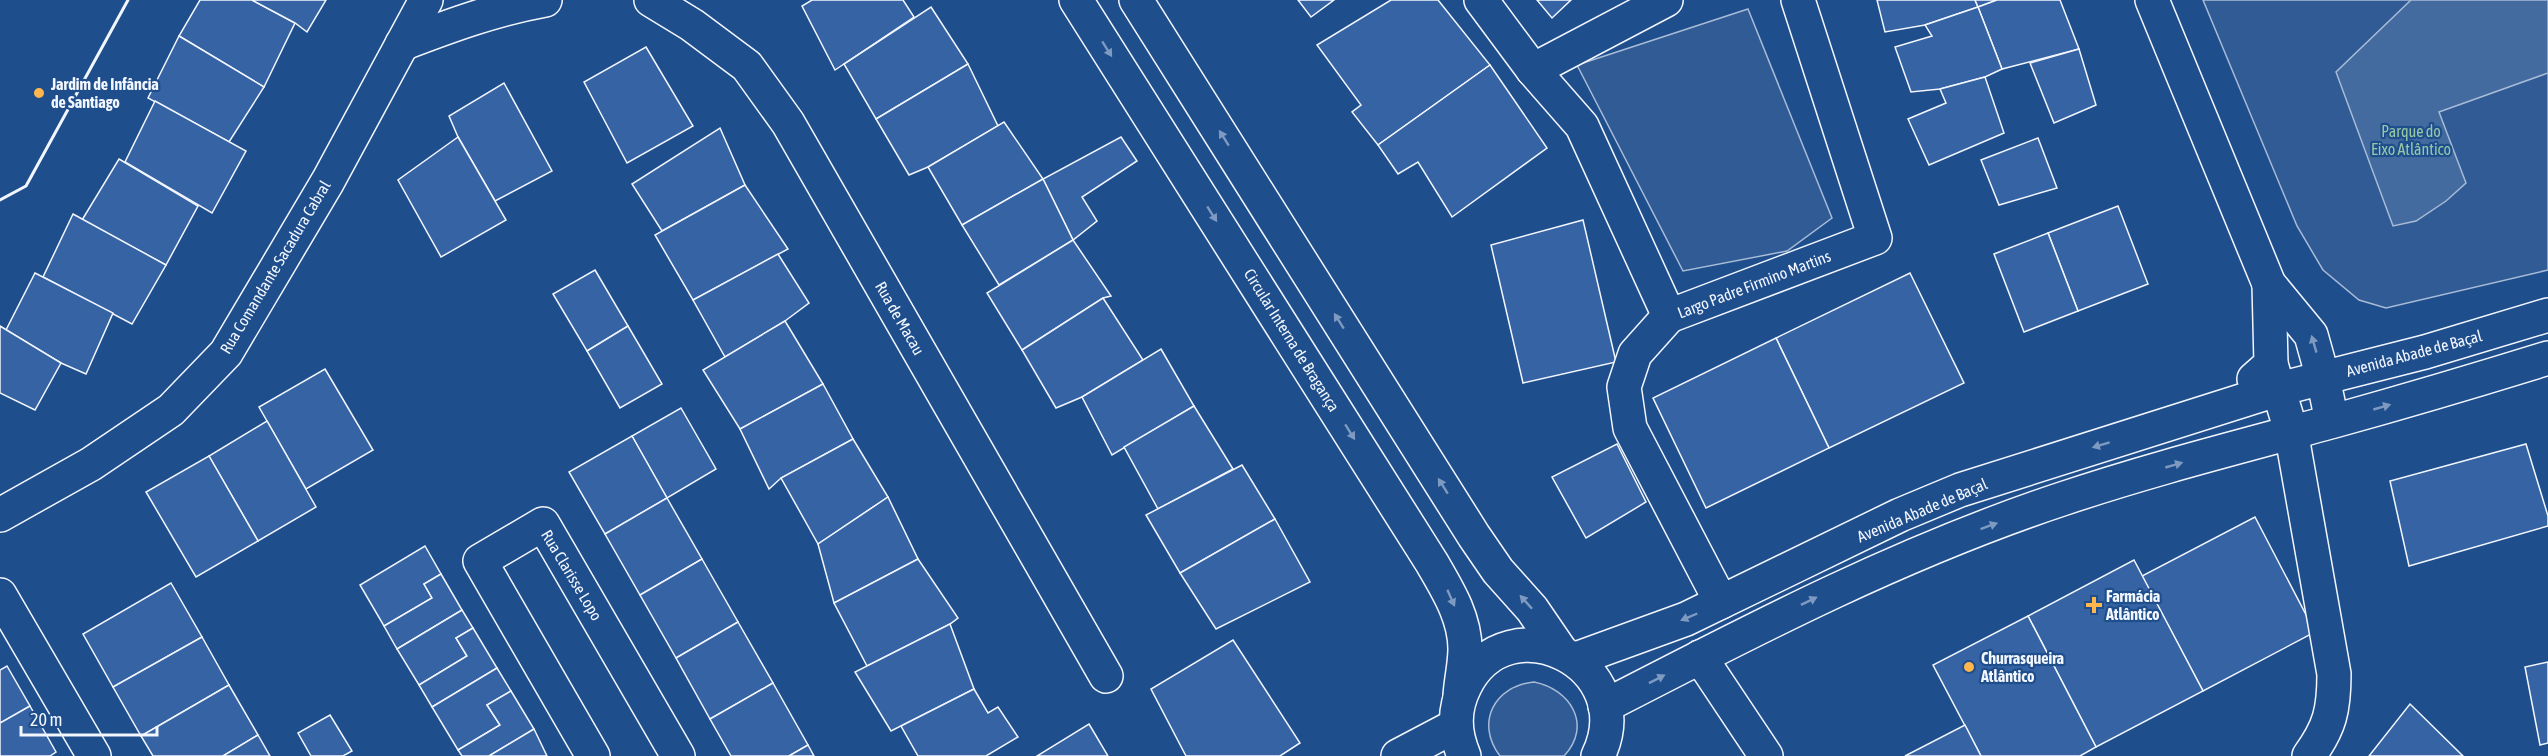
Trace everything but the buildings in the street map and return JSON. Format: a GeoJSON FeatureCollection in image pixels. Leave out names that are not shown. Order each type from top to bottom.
{"type":"FeatureCollection","features":[{"type":"Feature","properties":{"kind":"street","name":"Rua Comandante Sacadura Cabral"},"geometry":{"type":"LineString","coordinates":[[0,515],[91,464],[171,410],[226,353],[328,181],[426,0]]}},
{"type":"Feature","properties":{"kind":"street"},"geometry":{"type":"LineString","coordinates":[[402,44],[506,7],[545,0]]}},
{"type":"Feature","properties":{"kind":"street","name":"Rua de Macau"},"geometry":{"type":"LineString","coordinates":[[651,0],[692,26],[747,66],[788,123],[1106,676]]}},
{"type":"Feature","properties":{"kind":"street","name":"Circular Interna de Bragança"},"geometry":{"type":"LineString","coordinates":[[1076,0],[1442,579],[1461,622],[1465,648],[1460,726]]}},
{"type":"Feature","properties":{"kind":"street"},"geometry":{"type":"LineString","coordinates":[[1136,0],[1474,536],[1498,571],[1568,655],[1589,672],[1600,688],[1606,739]]}},
{"type":"Feature","properties":{"kind":"street","name":"Largo Padre Firmino Martins"},"geometry":{"type":"LineString","coordinates":[[1481,0],[1533,70],[1582,126],[1669,316],[1875,238],[1798,0]]}},
{"type":"Feature","properties":{"kind":"street"},"geometry":{"type":"LineString","coordinates":[[1533,70],[1666,0]]}},
{"type":"Feature","properties":{"kind":"street"},"geometry":{"type":"LineString","coordinates":[[2152,0],[2270,284],[2312,335],[2332,422]]}},
{"type":"Feature","properties":{"kind":"street"},"geometry":{"type":"LineString","coordinates":[[2270,284],[2275,377],[2291,431],[2334,674],[2334,704],[2327,728],[2309,756]]}},
{"type":"Feature","properties":{"kind":"street","name":"Avenida Abade de Baçal"},"geometry":{"type":"LineString","coordinates":[[1460,726],[1469,678],[1483,663],[1500,652],[1540,645],[1568,655],[1686,619],[1900,515],[1960,490],[2217,410],[2275,377],[2323,378],[2426,352],[2548,315]]}},
{"type":"Feature","properties":{"kind":"street"},"geometry":{"type":"LineString","coordinates":[[1669,316],[1635,354],[1624,387],[1630,428],[1721,602]]}},
{"type":"Feature","properties":{"kind":"street"},"geometry":{"type":"LineString","coordinates":[[1606,739],[1700,657],[1833,590],[1960,536],[2061,499],[2548,358]]}},
{"type":"Feature","properties":{"kind":"street","name":"Rua Clarisse Lopo"},"geometry":{"type":"LineString","coordinates":[[593,756],[480,561],[543,524],[678,756]]}},
{"type":"Feature","properties":{"kind":"street"},"geometry":{"type":"LineString","coordinates":[[0,595],[94,756]]}},
{"type":"Feature","properties":{"kind":"street"},"geometry":{"type":"LineString","coordinates":[[1700,657],[1766,756]]}},
{"type":"Feature","properties":{"kind":"street"},"geometry":{"type":"LineString","coordinates":[[1398,756],[1460,726]]}},
{"type":"Feature","properties":{"kind":"green space","name":"Parque do Eixo Atlântico"},"geometry":{"type":"Polygon","coordinates":[[[2203,0],[2548,0],[2548,270],[2386,308],[2359,300],[2323,270],[2297,226],[2203,0]]]}},
{"type":"Feature","properties":{"kind":"green space"},"geometry":{"type":"Polygon","coordinates":[[[1748,9],[1832,218],[1787,251],[1683,271],[1577,65],[1748,9]]]}},
{"type":"Feature","properties":{"kind":"green space"},"geometry":{"type":"Polygon","coordinates":[[[1534,682],[1558,692],[1567,700],[1577,721],[1577,732],[1573,744],[1564,756],[1500,756],[1489,731],[1489,719],[1493,708],[1499,698],[1508,691],[1534,682]]]}},
{"type":"Feature","properties":{"kind":"shaded area"},"geometry":{"type":"Polygon","coordinates":[[[2411,0],[2548,0],[2548,73],[2439,112],[2466,183],[2446,201],[2416,221],[2393,226],[2336,72],[2411,0]]]}},
{"type":"Feature","properties":{"kind":"wall"},"geometry":{"type":"LineString","coordinates":[[0,200],[26,186],[128,0]]}},
{"type":"Feature","properties":{"kind":"place","name":"Jardim de Infância de Santiago"},"geometry":{"type":"Point","coordinates":[39,93]}},
{"type":"Feature","properties":{"kind":"place","name":"Farmácia Atlântico"},"geometry":{"type":"Point","coordinates":[2094,605]}},
{"type":"Feature","properties":{"kind":"place","name":"Churrasqueira Atlântico"},"geometry":{"type":"Point","coordinates":[1969,667]}}]}
